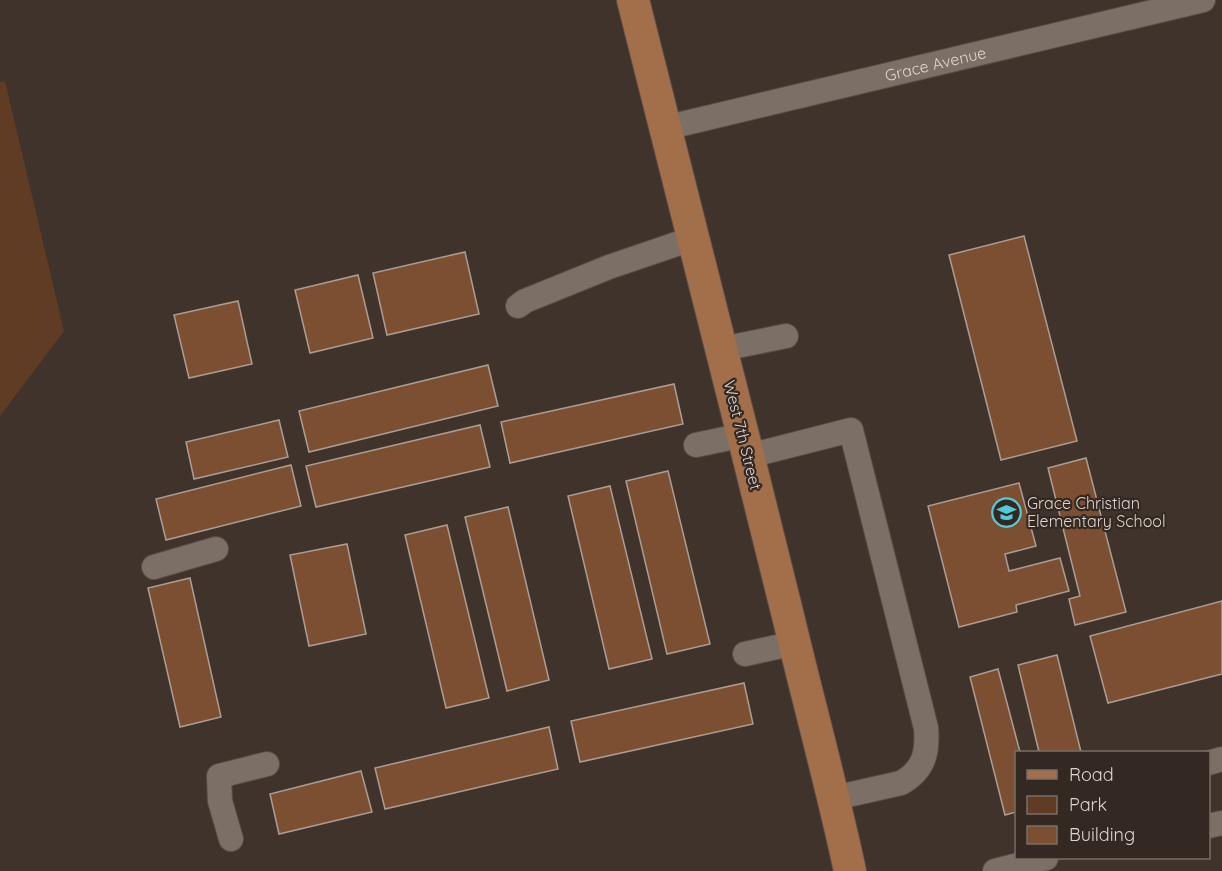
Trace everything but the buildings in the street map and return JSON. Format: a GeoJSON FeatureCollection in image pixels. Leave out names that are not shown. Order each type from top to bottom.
{"type":"FeatureCollection","features":[{"type":"Feature","properties":{"kind":"main road","name":"West 7th Street"},"geometry":{"type":"LineString","coordinates":[[633,0],[834,798],[850,871]]}},
{"type":"Feature","properties":{"kind":"street","name":"Grace Avenue"},"geometry":{"type":"LineString","coordinates":[[665,129],[1203,0]]}},
{"type":"Feature","properties":{"kind":"street"},"geometry":{"type":"LineString","coordinates":[[519,306],[525,301],[609,267],[694,238]]}},
{"type":"Feature","properties":{"kind":"street"},"geometry":{"type":"LineString","coordinates":[[722,349],[786,336]]}},
{"type":"Feature","properties":{"kind":"street"},"geometry":{"type":"LineString","coordinates":[[696,445],[746,446],[851,430],[926,728],[927,746],[920,767],[901,783],[834,798]]}},
{"type":"Feature","properties":{"kind":"street"},"geometry":{"type":"LineString","coordinates":[[154,567],[216,549]]}},
{"type":"Feature","properties":{"kind":"street"},"geometry":{"type":"LineString","coordinates":[[745,654],[795,643]]}},
{"type":"Feature","properties":{"kind":"street"},"geometry":{"type":"LineString","coordinates":[[231,840],[220,801],[219,776],[267,764]]}},
{"type":"Feature","properties":{"kind":"street"},"geometry":{"type":"LineString","coordinates":[[994,871],[1042,859]]}},
{"type":"Feature","properties":{"kind":"green space"},"geometry":{"type":"Polygon","coordinates":[[[5,81],[64,331],[0,416],[0,82],[5,81]]]}},
{"type":"Feature","properties":{"kind":"place","name":"Grace Christian Elementary School"},"geometry":{"type":"Point","coordinates":[1006,512]}}]}
